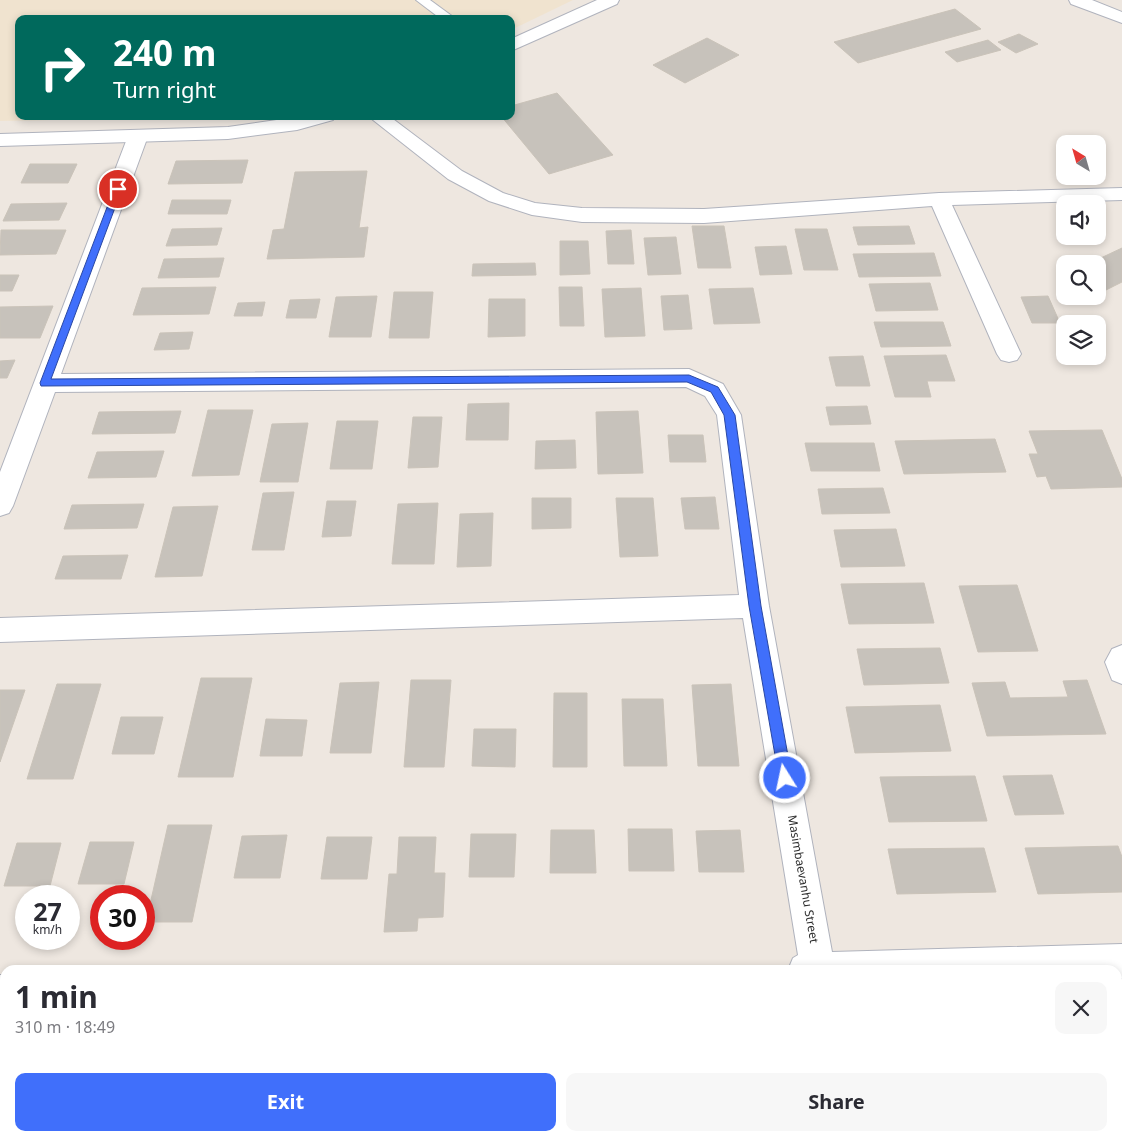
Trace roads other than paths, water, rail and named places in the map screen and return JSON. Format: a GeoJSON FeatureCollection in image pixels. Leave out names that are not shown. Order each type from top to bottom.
{"type":"FeatureCollection","features":[{"type":"Feature","properties":{"kind":"street"},"geometry":{"type":"LineString","coordinates":[[515,44],[611,0]]}},
{"type":"Feature","properties":{"kind":"street"},"geometry":{"type":"LineString","coordinates":[[1077,0],[1122,18]]}},
{"type":"Feature","properties":{"kind":"street"},"geometry":{"type":"LineString","coordinates":[[0,140],[228,133],[297,124],[312,120]]}},
{"type":"Feature","properties":{"kind":"street"},"geometry":{"type":"LineString","coordinates":[[382,120],[455,175],[496,197],[532,209],[582,215],[704,216],[939,199],[1122,194]]}},
{"type":"Feature","properties":{"kind":"street"},"geometry":{"type":"LineString","coordinates":[[0,506],[138,136]]}},
{"type":"Feature","properties":{"kind":"street"},"geometry":{"type":"LineString","coordinates":[[939,199],[1009,354]]}},
{"type":"Feature","properties":{"kind":"street","name":"Masimbaevanhu Street"},"geometry":{"type":"LineString","coordinates":[[45,383],[689,378],[714,390],[730,415],[755,606],[817,965]]}},
{"type":"Feature","properties":{"kind":"street"},"geometry":{"type":"LineString","coordinates":[[0,630],[755,606]]}},
{"type":"Feature","properties":{"kind":"street"},"geometry":{"type":"LineString","coordinates":[[1122,658],[1120,662],[1122,671]]}},
{"type":"Feature","properties":{"kind":"street"},"geometry":{"type":"LineString","coordinates":[[987,965],[1122,961]]}},
{"type":"Feature","properties":{"kind":"lane"},"geometry":{"type":"LineString","coordinates":[[422,0],[444,15]]}}]}
